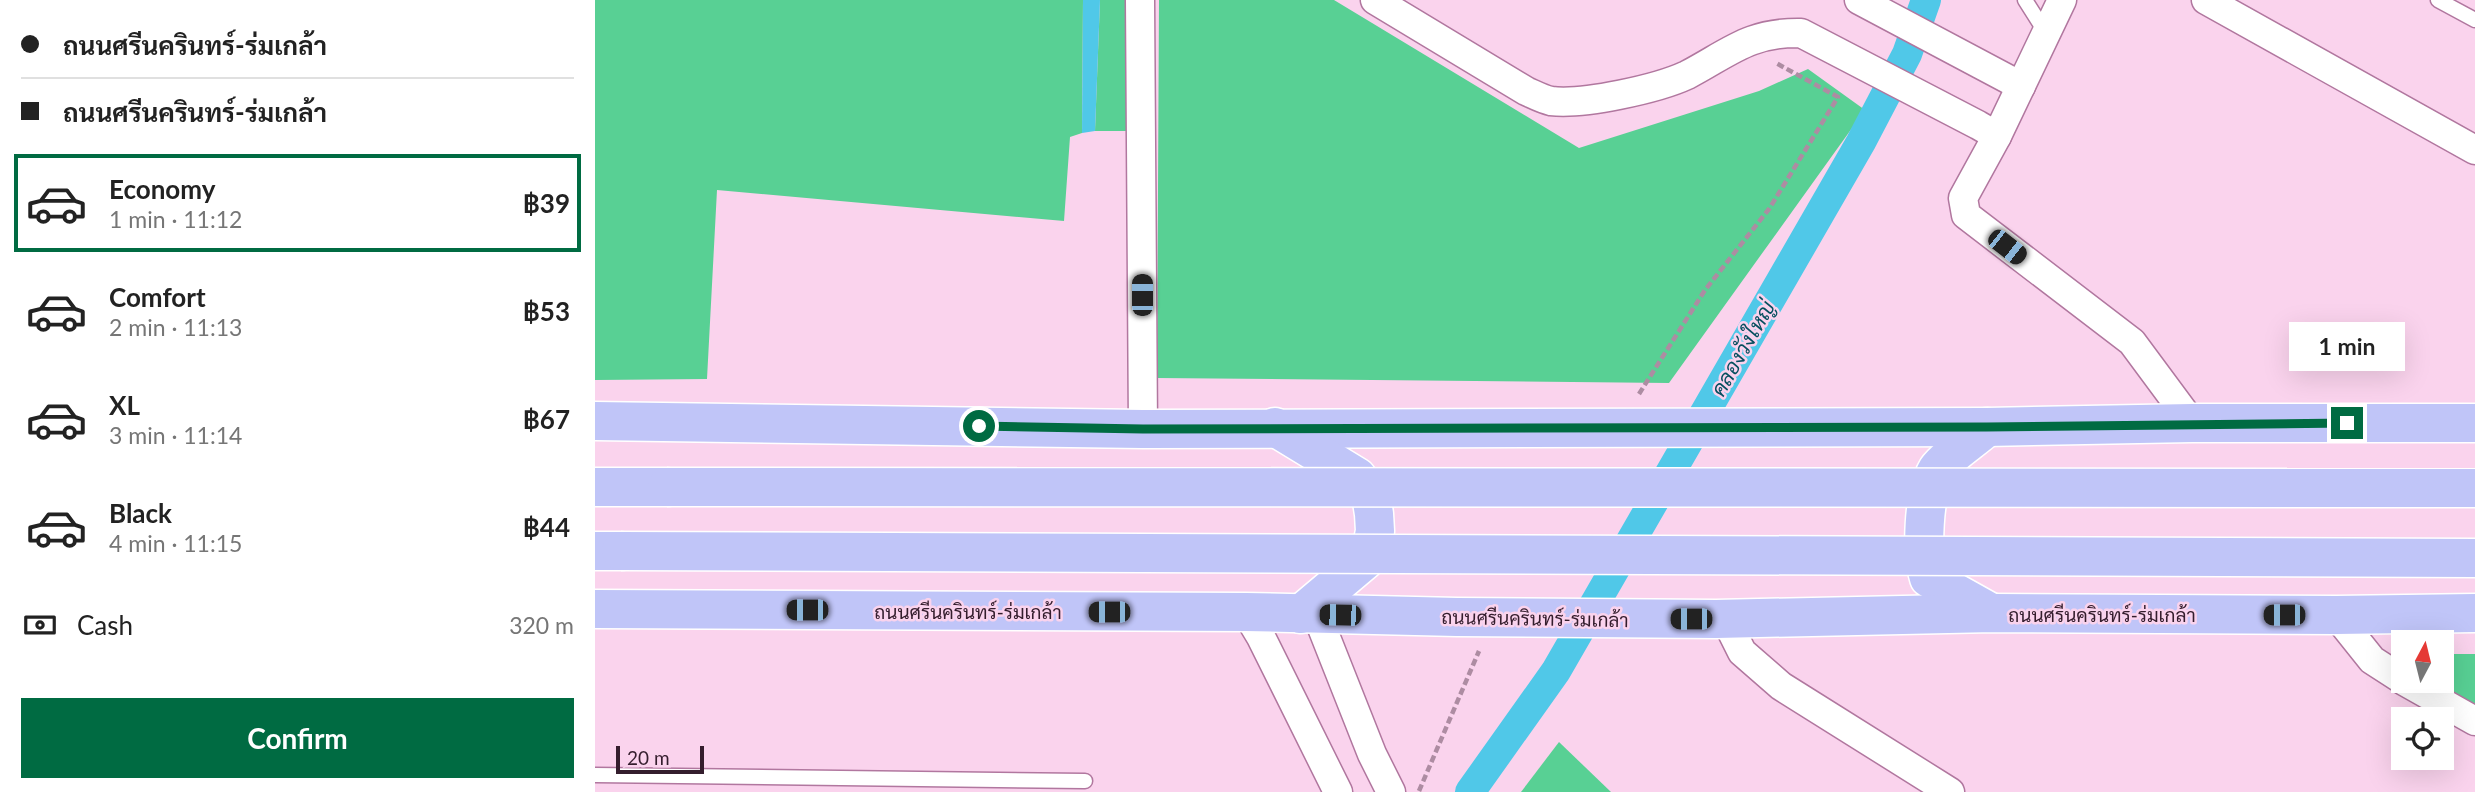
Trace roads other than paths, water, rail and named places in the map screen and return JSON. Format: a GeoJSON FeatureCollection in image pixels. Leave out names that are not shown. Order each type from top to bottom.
{"type":"FeatureCollection","features":[{"type":"Feature","properties":{"kind":"main road"},"geometry":{"type":"LineString","coordinates":[[595,421],[1143,429],[2475,423]]}},
{"type":"Feature","properties":{"kind":"main road"},"geometry":{"type":"LineString","coordinates":[[1275,427],[1357,477],[1371,495],[1375,531],[1365,560],[1309,615]]}},
{"type":"Feature","properties":{"kind":"main road"},"geometry":{"type":"LineString","coordinates":[[1987,427],[1938,470],[1931,486],[1923,527],[1924,565],[1929,578],[1993,613]]}},
{"type":"Feature","properties":{"kind":"main road"},"geometry":{"type":"LineString","coordinates":[[595,487],[2475,488]]}},
{"type":"Feature","properties":{"kind":"main road"},"geometry":{"type":"LineString","coordinates":[[608,551],[2475,558]]}},
{"type":"Feature","properties":{"kind":"main road","name":"ถนนศรีนครินทร์-ร่มเกล้า"},"geometry":{"type":"LineString","coordinates":[[595,609],[1246,612],[1721,619],[1993,613],[2475,613]]}},
{"type":"Feature","properties":{"kind":"street"},"geometry":{"type":"LineString","coordinates":[[1140,0],[1143,429]]}},
{"type":"Feature","properties":{"kind":"street"},"geometry":{"type":"LineString","coordinates":[[1375,0],[1525,91],[1548,100],[1576,102],[1618,96],[1685,76],[1730,49],[1750,41],[1777,33],[1801,33],[1987,131]]}},
{"type":"Feature","properties":{"kind":"street"},"geometry":{"type":"LineString","coordinates":[[1859,0],[2010,81]]}},
{"type":"Feature","properties":{"kind":"street"},"geometry":{"type":"LineString","coordinates":[[2062,0],[2046,33],[2010,81],[1987,131],[1963,198],[1966,215],[2132,342],[2192,423]]}},
{"type":"Feature","properties":{"kind":"street"},"geometry":{"type":"LineString","coordinates":[[2206,0],[2475,150]]}},
{"type":"Feature","properties":{"kind":"street"},"geometry":{"type":"LineString","coordinates":[[1246,612],[1338,792]]}},
{"type":"Feature","properties":{"kind":"street"},"geometry":{"type":"LineString","coordinates":[[1309,615],[1391,792]]}},
{"type":"Feature","properties":{"kind":"street"},"geometry":{"type":"LineString","coordinates":[[2336,615],[2372,660],[2391,672]]}},
{"type":"Feature","properties":{"kind":"street"},"geometry":{"type":"LineString","coordinates":[[1721,619],[1742,652],[1781,686],[1950,792]]}},
{"type":"Feature","properties":{"kind":"street"},"geometry":{"type":"LineString","coordinates":[[2427,693],[2475,721]]}},
{"type":"Feature","properties":{"kind":"lane"},"geometry":{"type":"LineString","coordinates":[[2025,0],[2046,33]]}},
{"type":"Feature","properties":{"kind":"lane"},"geometry":{"type":"LineString","coordinates":[[2438,0],[2475,20]]}},
{"type":"Feature","properties":{"kind":"lane"},"geometry":{"type":"LineString","coordinates":[[595,775],[1085,781]]}},
{"type":"Feature","properties":{"kind":"water"},"geometry":{"type":"Polygon","coordinates":[[[1083,0],[1100,0],[1095,131],[1082,133],[1083,0]]]}},
{"type":"Feature","properties":{"kind":"waterway","name":"คลองวังใหญ่"},"geometry":{"type":"LineString","coordinates":[[1470,792],[1556,671],[1861,142],[1907,54],[1926,0]]}}]}
